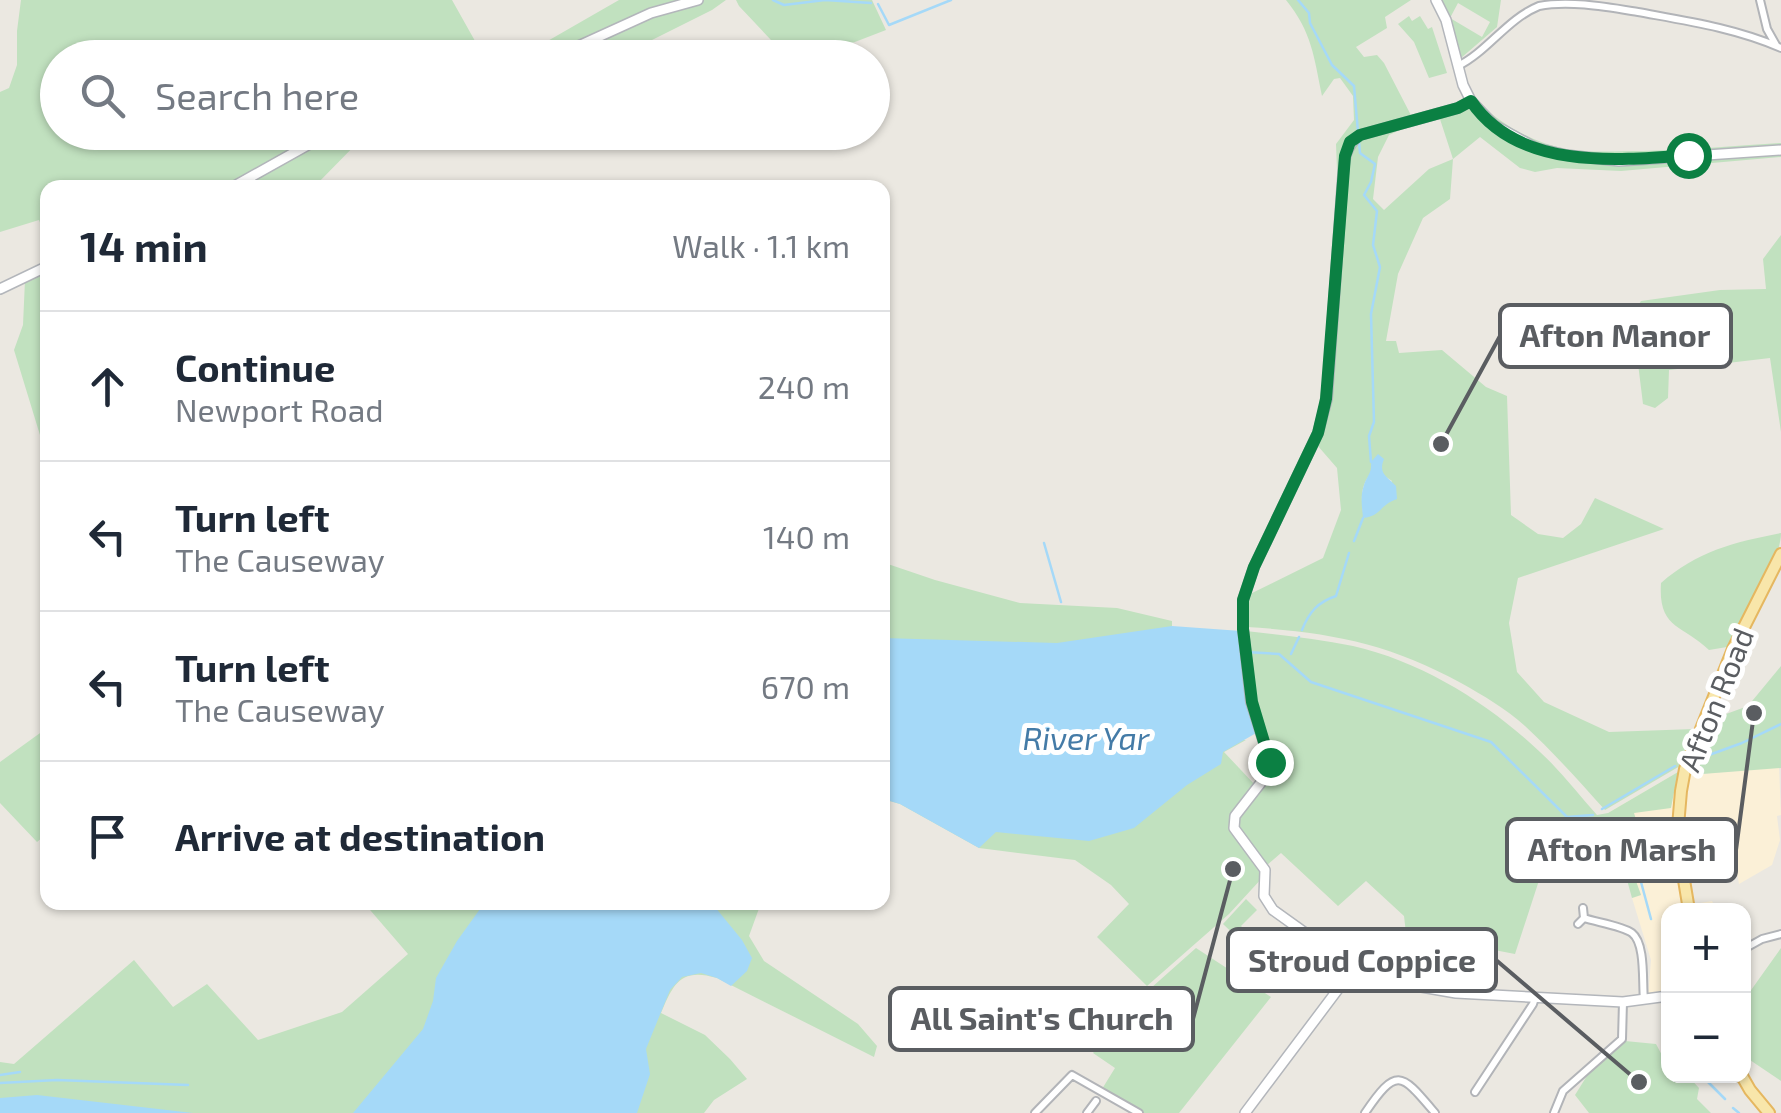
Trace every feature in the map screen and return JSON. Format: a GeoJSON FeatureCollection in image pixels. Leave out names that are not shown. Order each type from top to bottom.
{"type":"FeatureCollection","features":[{"type":"Feature","properties":{"kind":"main road","name":"Afton Road"},"geometry":{"type":"LineString","coordinates":[[1689,903],[1678,838],[1680,791],[1734,649],[1781,554]]}},
{"type":"Feature","properties":{"kind":"main road"},"geometry":{"type":"LineString","coordinates":[[1746,1083],[1769,1113]]}},
{"type":"Feature","properties":{"kind":"street"},"geometry":{"type":"LineString","coordinates":[[591,40],[651,12],[698,0]]}},
{"type":"Feature","properties":{"kind":"street"},"geometry":{"type":"LineString","coordinates":[[1436,0],[1471,101],[1486,119],[1536,148],[1566,156],[1618,161],[1781,150]]}},
{"type":"Feature","properties":{"kind":"street"},"geometry":{"type":"LineString","coordinates":[[1760,0],[1767,29],[1779,47]]}},
{"type":"Feature","properties":{"kind":"street"},"geometry":{"type":"LineString","coordinates":[[1458,66],[1525,13],[1540,5],[1567,1],[1690,21],[1779,47]]}},
{"type":"Feature","properties":{"kind":"street"},"geometry":{"type":"LineString","coordinates":[[1754,37],[1767,29]]}},
{"type":"Feature","properties":{"kind":"street"},"geometry":{"type":"LineString","coordinates":[[1354,968],[1279,916],[1264,896],[1265,870],[1233,824],[1234,816],[1270,770],[1253,712],[1243,600],[1323,416],[1348,146],[1360,135],[1471,101]]}},
{"type":"Feature","properties":{"kind":"street"},"geometry":{"type":"LineString","coordinates":[[246,180],[299,150]]}},
{"type":"Feature","properties":{"kind":"street"},"geometry":{"type":"LineString","coordinates":[[0,289],[40,270]]}},
{"type":"Feature","properties":{"kind":"street"},"geometry":{"type":"LineString","coordinates":[[1583,908],[1581,921],[1632,933],[1637,939],[1643,963],[1644,1000]]}},
{"type":"Feature","properties":{"kind":"street"},"geometry":{"type":"LineString","coordinates":[[1751,945],[1781,934]]}},
{"type":"Feature","properties":{"kind":"street"},"geometry":{"type":"LineString","coordinates":[[1244,1113],[1359,966],[1430,990],[1468,994],[1624,1002],[1661,997]]}},
{"type":"Feature","properties":{"kind":"street"},"geometry":{"type":"LineString","coordinates":[[1476,1092],[1535,996]]}},
{"type":"Feature","properties":{"kind":"street"},"geometry":{"type":"LineString","coordinates":[[1554,1113],[1563,1091],[1622,1039],[1624,1002]]}},
{"type":"Feature","properties":{"kind":"street"},"geometry":{"type":"LineString","coordinates":[[1036,1113],[1072,1074],[1139,1113]]}},
{"type":"Feature","properties":{"kind":"street"},"geometry":{"type":"LineString","coordinates":[[1365,1113],[1393,1079],[1408,1084],[1435,1113]]}},
{"type":"Feature","properties":{"kind":"street"},"geometry":{"type":"LineString","coordinates":[[1087,1113],[1096,1101]]}},
{"type":"Feature","properties":{"kind":"shaded area"},"geometry":{"type":"Polygon","coordinates":[[[1779,767],[1780,840],[1772,865],[1739,884],[1729,830],[1715,826],[1705,865],[1708,877],[1689,881],[1694,903],[1661,903],[1661,992],[1648,996],[1651,960],[1632,898],[1641,895],[1608,813],[1678,772],[1689,775],[1779,767]]]}},
{"type":"Feature","properties":{"kind":"green space"},"geometry":{"type":"Polygon","coordinates":[[[21,0],[452,0],[474,40],[40,40],[40,150],[350,150],[321,180],[247,180],[266,166],[239,180],[40,180],[40,222],[0,232],[0,92],[9,88],[17,65],[21,0]]]}},
{"type":"Feature","properties":{"kind":"green space"},"geometry":{"type":"Polygon","coordinates":[[[619,0],[726,0],[652,40],[549,40],[619,0]]]}},
{"type":"Feature","properties":{"kind":"green space"},"geometry":{"type":"Polygon","coordinates":[[[736,0],[872,0],[886,30],[860,40],[771,40],[736,0]]]}},
{"type":"Feature","properties":{"kind":"green space"},"geometry":{"type":"Polygon","coordinates":[[[1286,0],[1411,0],[1385,17],[1387,28],[1356,47],[1364,57],[1377,55],[1384,63],[1415,123],[1389,135],[1378,157],[1373,199],[1384,210],[1429,169],[1453,159],[1450,199],[1423,218],[1398,274],[1386,341],[1396,341],[1399,353],[1442,350],[1486,387],[1507,396],[1511,515],[1538,534],[1563,538],[1581,524],[1595,498],[1664,529],[1518,578],[1509,623],[1517,672],[1544,702],[1609,732],[1695,729],[1680,766],[1605,810],[1517,720],[1434,669],[1357,642],[1247,627],[1248,595],[1323,558],[1341,510],[1337,468],[1311,438],[1327,346],[1338,195],[1336,144],[1354,120],[1353,96],[1340,78],[1334,79],[1322,96],[1311,45],[1286,0]],[[1381,467],[1365,482],[1364,518],[1392,481],[1383,475],[1381,467]]]}},
{"type":"Feature","properties":{"kind":"green space"},"geometry":{"type":"Polygon","coordinates":[[[1439,0],[1501,0],[1497,27],[1461,58],[1439,0]],[[1458,3],[1450,18],[1482,37],[1490,22],[1458,3]]]}},
{"type":"Feature","properties":{"kind":"green space"},"geometry":{"type":"Polygon","coordinates":[[[1409,16],[1412,21],[1420,16],[1428,29],[1432,27],[1447,73],[1429,78],[1414,42],[1398,24],[1409,16]]]}},
{"type":"Feature","properties":{"kind":"green space"},"geometry":{"type":"Polygon","coordinates":[[[1479,103],[1530,138],[1575,150],[1781,143],[1781,157],[1621,171],[1557,168],[1535,172],[1520,168],[1480,137],[1453,159],[1439,116],[1479,103]]]}},
{"type":"Feature","properties":{"kind":"green space"},"geometry":{"type":"Polygon","coordinates":[[[1781,235],[1781,432],[1770,358],[1669,370],[1668,398],[1655,408],[1643,404],[1632,315],[1641,301],[1720,290],[1766,289],[1763,259],[1781,235]]]}},
{"type":"Feature","properties":{"kind":"green space"},"geometry":{"type":"Polygon","coordinates":[[[40,272],[40,435],[14,350],[23,325],[25,280],[40,272]]]}},
{"type":"Feature","properties":{"kind":"green space"},"geometry":{"type":"Polygon","coordinates":[[[1781,533],[1768,575],[1727,647],[1709,650],[1668,618],[1663,609],[1661,583],[1675,572],[1717,549],[1781,533]]]}},
{"type":"Feature","properties":{"kind":"green space"},"geometry":{"type":"Polygon","coordinates":[[[890,565],[1020,603],[1117,608],[1172,621],[1172,626],[1155,641],[890,665],[890,565]]]}},
{"type":"Feature","properties":{"kind":"green space"},"geometry":{"type":"Polygon","coordinates":[[[1246,631],[1353,646],[1429,674],[1476,701],[1520,734],[1597,815],[1608,813],[1678,772],[1671,808],[1634,813],[1639,829],[1626,834],[1633,853],[1627,856],[1641,895],[1632,898],[1627,880],[1545,862],[1515,954],[1406,933],[1404,916],[1366,881],[1338,906],[1281,853],[1266,866],[1236,826],[1237,817],[1272,772],[1257,717],[1246,631]]]}},
{"type":"Feature","properties":{"kind":"green space"},"geometry":{"type":"Polygon","coordinates":[[[1781,666],[1781,768],[1689,775],[1707,721],[1748,706],[1781,666]]]}},
{"type":"Feature","properties":{"kind":"green space"},"geometry":{"type":"Polygon","coordinates":[[[40,733],[37,842],[0,803],[0,762],[40,733]]]}},
{"type":"Feature","properties":{"kind":"green space"},"geometry":{"type":"Polygon","coordinates":[[[1246,740],[1224,752],[1256,786],[1230,822],[1263,877],[1229,914],[1147,986],[1097,937],[1129,904],[1111,885],[1075,860],[979,848],[890,801],[890,752],[1246,740]]]}},
{"type":"Feature","properties":{"kind":"green space"},"geometry":{"type":"Polygon","coordinates":[[[1246,899],[1257,910],[1241,926],[1252,937],[1245,945],[1223,924],[1246,899]]]}},
{"type":"Feature","properties":{"kind":"green space"},"geometry":{"type":"Polygon","coordinates":[[[370,910],[507,910],[394,1113],[0,1113],[0,1062],[14,1064],[134,960],[173,1007],[207,984],[258,1040],[342,1012],[408,954],[370,910]]]}},
{"type":"Feature","properties":{"kind":"green space"},"geometry":{"type":"Polygon","coordinates":[[[660,910],[758,910],[749,936],[764,961],[858,1024],[877,1046],[874,1057],[717,978],[695,975],[674,986],[661,1013],[705,1035],[747,1079],[714,1100],[704,1113],[533,1113],[660,910]]]}},
{"type":"Feature","properties":{"kind":"green space"},"geometry":{"type":"Polygon","coordinates":[[[1196,948],[1271,997],[1179,1113],[1144,1113],[1102,1089],[1115,1068],[1093,1053],[1151,988],[1196,948]]]}},
{"type":"Feature","properties":{"kind":"green space"},"geometry":{"type":"Polygon","coordinates":[[[1781,948],[1781,1081],[1751,1061],[1751,990],[1781,948]]]}},
{"type":"Feature","properties":{"kind":"green space"},"geometry":{"type":"Polygon","coordinates":[[[1625,1041],[1656,1044],[1661,1053],[1661,1083],[1694,1083],[1699,1088],[1697,1099],[1711,1113],[1589,1113],[1575,1095],[1590,1071],[1625,1041]]]}},
{"type":"Feature","properties":{"kind":"water"},"geometry":{"type":"Polygon","coordinates":[[[1378,454],[1384,459],[1384,474],[1396,486],[1397,499],[1363,518],[1363,489],[1371,462],[1378,454]]]}},
{"type":"Feature","properties":{"kind":"water","name":"River Yar"},"geometry":{"type":"Polygon","coordinates":[[[1172,626],[1241,631],[1258,732],[1223,752],[1221,764],[1187,785],[1134,828],[1089,841],[996,832],[979,848],[890,801],[890,638],[1057,643],[1172,626]]]}},
{"type":"Feature","properties":{"kind":"water"},"geometry":{"type":"Polygon","coordinates":[[[479,910],[717,910],[752,958],[747,971],[731,986],[701,973],[682,977],[670,990],[646,1049],[650,1074],[637,1113],[353,1113],[423,1029],[436,978],[479,910]]]}},
{"type":"Feature","properties":{"kind":"water"},"geometry":{"type":"Polygon","coordinates":[[[37,1095],[193,1113],[0,1113],[0,1098],[37,1095]]]}},
{"type":"Feature","properties":{"kind":"waterway"},"geometry":{"type":"LineString","coordinates":[[773,0],[784,5],[825,0],[871,3]]}},
{"type":"Feature","properties":{"kind":"waterway"},"geometry":{"type":"LineString","coordinates":[[878,4],[889,25],[951,0]]}},
{"type":"Feature","properties":{"kind":"waterway"},"geometry":{"type":"LineString","coordinates":[[1298,0],[1309,13],[1310,23],[1332,65],[1354,86],[1358,132]]}},
{"type":"Feature","properties":{"kind":"waterway"},"geometry":{"type":"LineString","coordinates":[[1359,142],[1360,153],[1375,164],[1364,195],[1377,211],[1373,245],[1380,267],[1371,314],[1371,462]]}},
{"type":"Feature","properties":{"kind":"waterway"},"geometry":{"type":"LineString","coordinates":[[1354,541],[1363,518]]}},
{"type":"Feature","properties":{"kind":"waterway"},"geometry":{"type":"LineString","coordinates":[[1044,543],[1061,602]]}},
{"type":"Feature","properties":{"kind":"waterway"},"geometry":{"type":"LineString","coordinates":[[1302,630],[1315,609],[1336,596],[1349,553]]}},
{"type":"Feature","properties":{"kind":"waterway"},"geometry":{"type":"LineString","coordinates":[[1291,654],[1299,637]]}},
{"type":"Feature","properties":{"kind":"waterway"},"geometry":{"type":"LineString","coordinates":[[1246,652],[1279,654],[1311,682],[1491,742],[1567,817],[1593,815]]}},
{"type":"Feature","properties":{"kind":"waterway"},"geometry":{"type":"LineString","coordinates":[[1698,759],[1781,724]]}},
{"type":"Feature","properties":{"kind":"waterway"},"geometry":{"type":"LineString","coordinates":[[1602,809],[1675,766]]}},
{"type":"Feature","properties":{"kind":"waterway"},"geometry":{"type":"LineString","coordinates":[[1587,818],[1635,871],[1651,919]]}},
{"type":"Feature","properties":{"kind":"waterway"},"geometry":{"type":"LineString","coordinates":[[0,1075],[20,1072]]}},
{"type":"Feature","properties":{"kind":"waterway"},"geometry":{"type":"LineString","coordinates":[[0,1083],[57,1080],[188,1085]]}},
{"type":"Feature","properties":{"kind":"waterway"},"geometry":{"type":"LineString","coordinates":[[1709,1083],[1725,1099]]}},
{"type":"Feature","properties":{"kind":"waterway"},"geometry":{"type":"LineString","coordinates":[[1733,1108],[1739,1113]]}},
{"type":"Feature","properties":{"kind":"place","name":"Afton Manor"},"geometry":{"type":"Point","coordinates":[1441,444]}},
{"type":"Feature","properties":{"kind":"place","name":"Afton Marsh"},"geometry":{"type":"Point","coordinates":[1754,713]}},
{"type":"Feature","properties":{"kind":"place","name":"All Saint's Church"},"geometry":{"type":"Point","coordinates":[1233,869]}},
{"type":"Feature","properties":{"kind":"place","name":"Stroud Coppice"},"geometry":{"type":"Point","coordinates":[1639,1082]}},
{"type":"Feature","properties":{"kind":"route"},"geometry":{"type":"LineString","coordinates":[[1270,762],[1252,702],[1243,600],[1254,567],[1323,416],[1348,146],[1360,135],[1471,101],[1494,125],[1550,152],[1618,161],[1688,155]]}}]}
